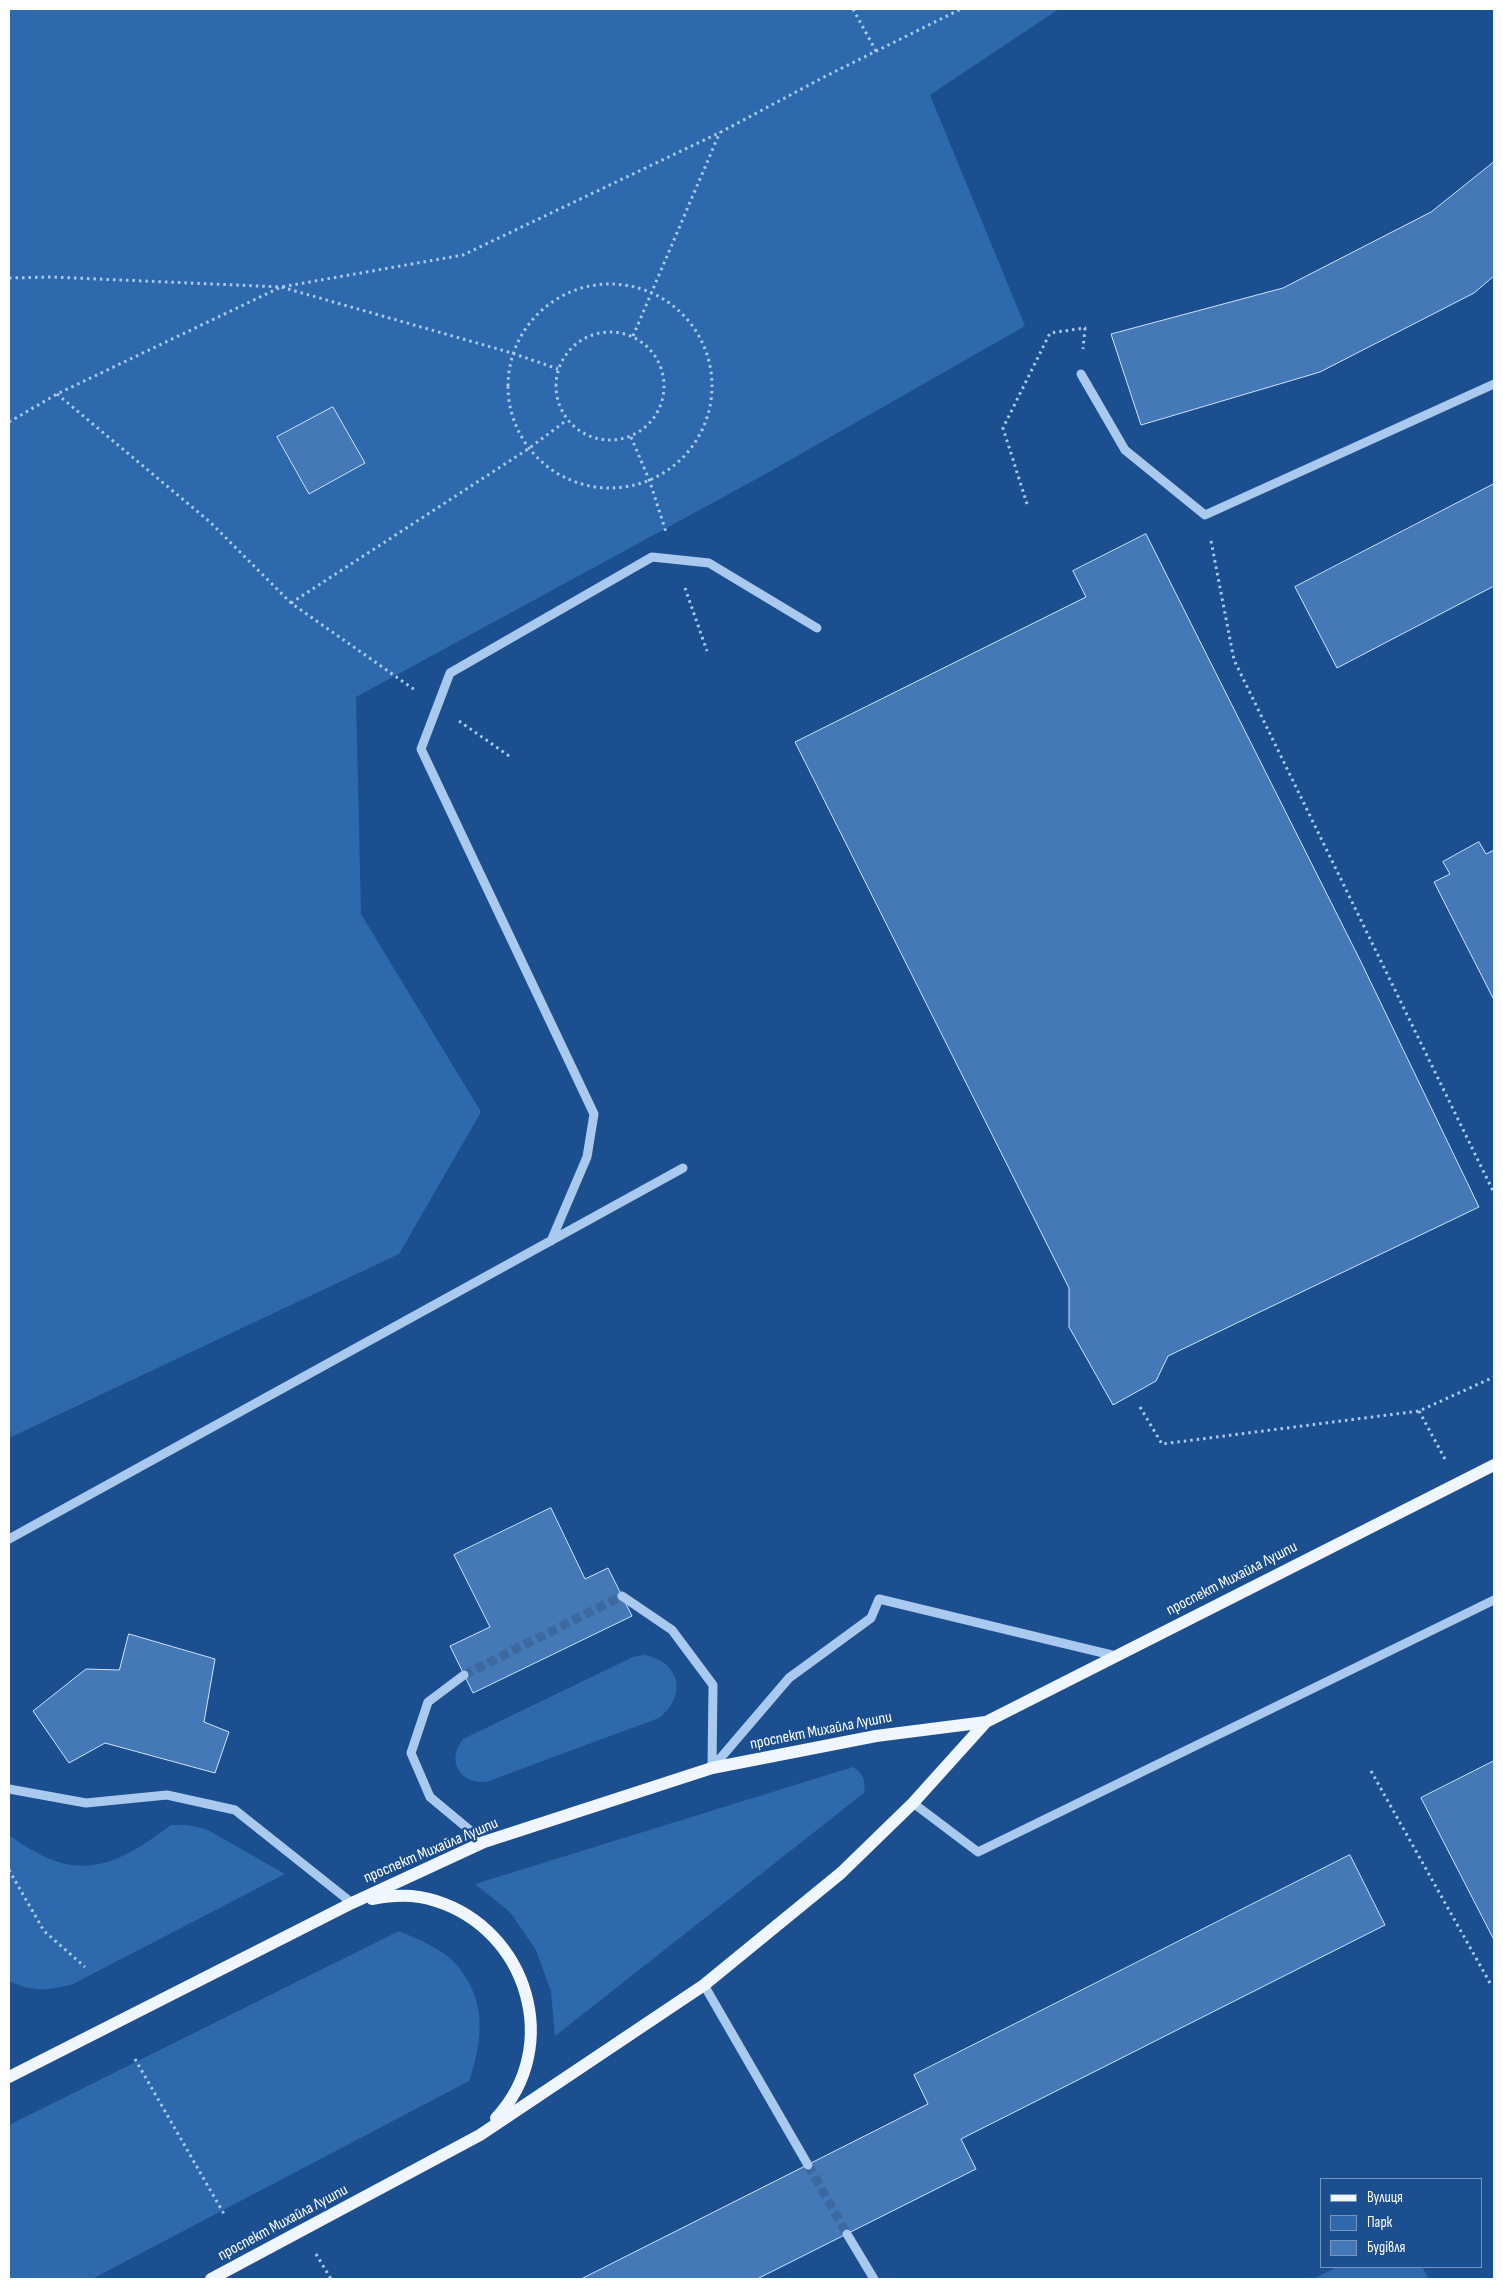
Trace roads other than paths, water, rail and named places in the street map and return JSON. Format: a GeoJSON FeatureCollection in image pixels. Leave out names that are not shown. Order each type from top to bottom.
{"type":"FeatureCollection","features":[{"type":"Feature","properties":{"kind":"main road","name":"проспект Михайла Лушпи"},"geometry":{"type":"LineString","coordinates":[[9,2077],[352,1903],[484,1842],[712,1768],[876,1736],[986,1722],[1494,1465]]}},
{"type":"Feature","properties":{"kind":"main road","name":"проспект Михайла Лушпи"},"geometry":{"type":"LineString","coordinates":[[211,2279],[480,2135],[704,1985],[841,1873],[913,1803],[986,1722]]}},
{"type":"Feature","properties":{"kind":"main road"},"geometry":{"type":"LineString","coordinates":[[352,1903],[394,1895],[435,1900],[474,1918],[504,1947],[524,1984],[529,2008],[532,2025],[527,2066],[509,2104],[480,2135]]}},
{"type":"Feature","properties":{"kind":"lane"},"geometry":{"type":"LineString","coordinates":[[1081,374],[1125,450],[1205,515],[1494,384]]}},
{"type":"Feature","properties":{"kind":"lane"},"geometry":{"type":"LineString","coordinates":[[551,1240],[587,1157],[594,1114],[421,749],[450,673],[652,557],[709,563],[817,628]]}},
{"type":"Feature","properties":{"kind":"lane"},"geometry":{"type":"LineString","coordinates":[[9,1539],[683,1168]]}},
{"type":"Feature","properties":{"kind":"lane"},"geometry":{"type":"LineString","coordinates":[[622,1596],[672,1630],[714,1685],[712,1768]]}},
{"type":"Feature","properties":{"kind":"lane"},"geometry":{"type":"LineString","coordinates":[[712,1768],[789,1678],[872,1618],[879,1599],[1116,1656]]}},
{"type":"Feature","properties":{"kind":"lane"},"geometry":{"type":"LineString","coordinates":[[913,1803],[978,1852],[1494,1600]]}},
{"type":"Feature","properties":{"kind":"lane"},"geometry":{"type":"LineString","coordinates":[[464,1675],[428,1702],[411,1753],[430,1797],[484,1842]]}},
{"type":"Feature","properties":{"kind":"lane"},"geometry":{"type":"LineString","coordinates":[[9,1789],[86,1802],[167,1795],[235,1810],[352,1903]]}},
{"type":"Feature","properties":{"kind":"lane"},"geometry":{"type":"LineString","coordinates":[[704,1985],[808,2165]]}},
{"type":"Feature","properties":{"kind":"lane"},"geometry":{"type":"LineString","coordinates":[[847,2234],[874,2279]]}},
{"type":"Feature","properties":{"kind":"tunnel"},"geometry":{"type":"LineString","coordinates":[[464,1675],[622,1596]]}},
{"type":"Feature","properties":{"kind":"tunnel"},"geometry":{"type":"LineString","coordinates":[[808,2165],[847,2234]]}}]}
